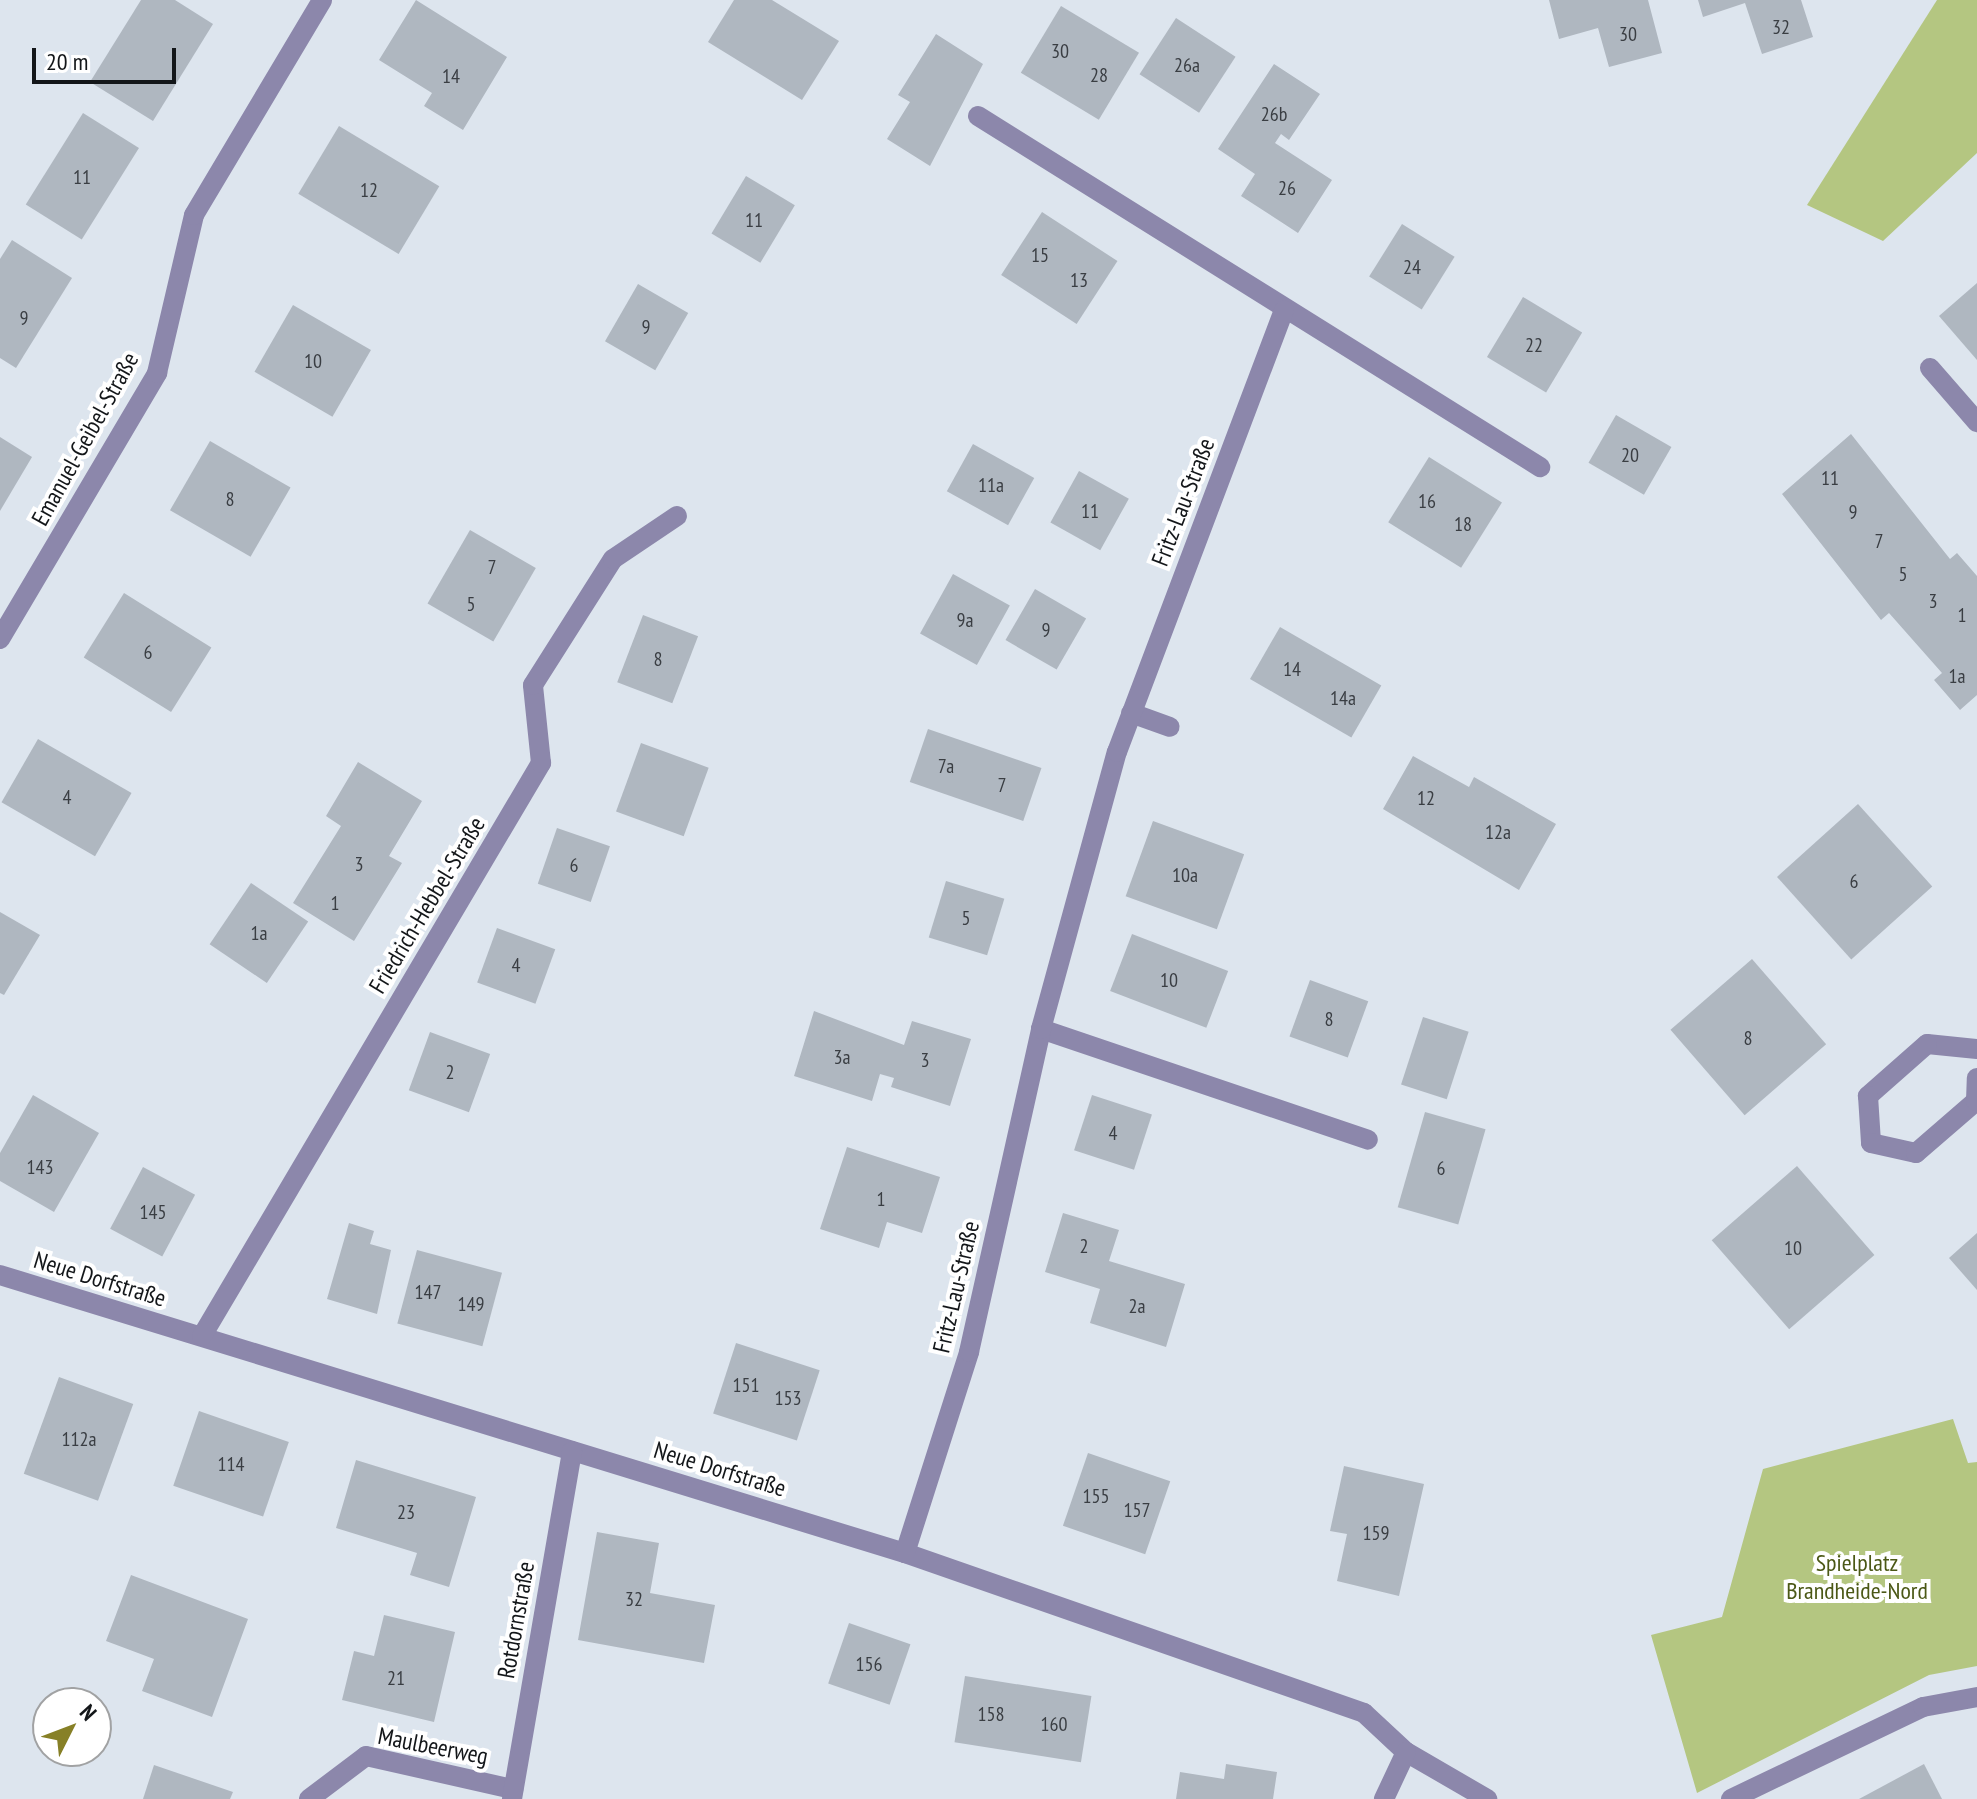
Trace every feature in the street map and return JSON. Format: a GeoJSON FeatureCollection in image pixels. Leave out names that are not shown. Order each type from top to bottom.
{"type":"FeatureCollection","features":[{"type":"Feature","properties":{"kind":"street","name":"Emanuel-Geibel-Straße"},"geometry":{"type":"LineString","coordinates":[[0,639],[157,373],[194,215],[322,0]]}},
{"type":"Feature","properties":{"kind":"street"},"geometry":{"type":"LineString","coordinates":[[978,116],[1284,310],[1540,467]]}},
{"type":"Feature","properties":{"kind":"street","name":"Fritz-Lau-Straße"},"geometry":{"type":"LineString","coordinates":[[905,1553],[969,1352],[1041,1029],[1131,713],[1284,310]]}},
{"type":"Feature","properties":{"kind":"street"},"geometry":{"type":"LineString","coordinates":[[1930,368],[1977,422]]}},
{"type":"Feature","properties":{"kind":"street","name":"Friedrich-Hebbel-Straße"},"geometry":{"type":"LineString","coordinates":[[202,1336],[541,763],[533,685],[613,559],[677,516]]}},
{"type":"Feature","properties":{"kind":"street"},"geometry":{"type":"LineString","coordinates":[[1131,713],[1170,727]]}},
{"type":"Feature","properties":{"kind":"street"},"geometry":{"type":"LineString","coordinates":[[1041,1029],[1368,1140]]}},
{"type":"Feature","properties":{"kind":"street"},"geometry":{"type":"LineString","coordinates":[[1977,1049],[1927,1044],[1868,1096],[1871,1143],[1916,1153],[1976,1101],[1977,1078]]}},
{"type":"Feature","properties":{"kind":"street","name":"Neue Dorfstraße"},"geometry":{"type":"LineString","coordinates":[[0,1275],[905,1553],[1364,1713],[1406,1752],[1487,1799]]}},
{"type":"Feature","properties":{"kind":"street","name":"Rotdornstraße"},"geometry":{"type":"LineString","coordinates":[[513,1794],[572,1451]]}},
{"type":"Feature","properties":{"kind":"street"},"geometry":{"type":"LineString","coordinates":[[1731,1799],[1923,1707],[1977,1697]]}},
{"type":"Feature","properties":{"kind":"street"},"geometry":{"type":"LineString","coordinates":[[1384,1799],[1406,1752]]}},
{"type":"Feature","properties":{"kind":"street","name":"Maulbeerweg"},"geometry":{"type":"LineString","coordinates":[[309,1799],[366,1756],[513,1794]]}},
{"type":"Feature","properties":{"kind":"green space"},"geometry":{"type":"Polygon","coordinates":[[[1937,0],[1977,0],[1977,153],[1883,241],[1807,205],[1937,0]]]}},
{"type":"Feature","properties":{"kind":"green space","name":"Spielplatz Brandheide-Nord"},"geometry":{"type":"Polygon","coordinates":[[[1953,1419],[1968,1463],[1977,1462],[1977,1666],[1929,1675],[1697,1793],[1651,1635],[1722,1617],[1763,1469],[1953,1419]]]}},
{"type":"Feature","properties":{"kind":"building"},"geometry":{"type":"Polygon","coordinates":[[[141,0],[175,0],[213,24],[153,121],[90,82],[141,0]]]}},
{"type":"Feature","properties":{"kind":"building"},"geometry":{"type":"Polygon","coordinates":[[[416,0],[507,57],[463,130],[424,106],[432,93],[379,60],[416,0]]]}},
{"type":"Feature","properties":{"kind":"building"},"geometry":{"type":"Polygon","coordinates":[[[734,0],[772,0],[839,41],[802,100],[708,42],[734,0]]]}},
{"type":"Feature","properties":{"kind":"building"},"geometry":{"type":"Polygon","coordinates":[[[1549,0],[1648,0],[1662,53],[1609,67],[1598,28],[1559,39],[1549,0]]]}},
{"type":"Feature","properties":{"kind":"building"},"geometry":{"type":"Polygon","coordinates":[[[1698,0],[1801,0],[1813,37],[1762,54],[1745,3],[1703,17],[1698,0]]]}},
{"type":"Feature","properties":{"kind":"building"},"geometry":{"type":"Polygon","coordinates":[[[1061,6],[1139,53],[1099,120],[1021,73],[1061,6]]]}},
{"type":"Feature","properties":{"kind":"building"},"geometry":{"type":"Polygon","coordinates":[[[1176,18],[1236,57],[1199,113],[1140,74],[1176,18]]]}},
{"type":"Feature","properties":{"kind":"building"},"geometry":{"type":"Polygon","coordinates":[[[936,34],[983,64],[930,166],[887,139],[910,102],[898,95],[936,34]]]}},
{"type":"Feature","properties":{"kind":"building"},"geometry":{"type":"Polygon","coordinates":[[[1274,64],[1320,94],[1289,140],[1281,134],[1275,143],[1332,180],[1298,233],[1241,196],[1255,174],[1218,149],[1274,64]]]}},
{"type":"Feature","properties":{"kind":"building"},"geometry":{"type":"Polygon","coordinates":[[[83,113],[139,148],[82,240],[26,205],[83,113]]]}},
{"type":"Feature","properties":{"kind":"building"},"geometry":{"type":"Polygon","coordinates":[[[339,126],[439,186],[399,254],[298,194],[339,126]]]}},
{"type":"Feature","properties":{"kind":"building"},"geometry":{"type":"Polygon","coordinates":[[[746,176],[795,205],[760,263],[711,233],[746,176]]]}},
{"type":"Feature","properties":{"kind":"building"},"geometry":{"type":"Polygon","coordinates":[[[1042,212],[1117,261],[1077,324],[1001,275],[1042,212]]]}},
{"type":"Feature","properties":{"kind":"building"},"geometry":{"type":"Polygon","coordinates":[[[1402,224],[1455,257],[1422,309],[1369,277],[1402,224]]]}},
{"type":"Feature","properties":{"kind":"building"},"geometry":{"type":"Polygon","coordinates":[[[12,240],[72,278],[16,368],[0,358],[0,259],[12,240]]]}},
{"type":"Feature","properties":{"kind":"building"},"geometry":{"type":"Polygon","coordinates":[[[1977,283],[1977,360],[1939,316],[1977,283]]]}},
{"type":"Feature","properties":{"kind":"building"},"geometry":{"type":"Polygon","coordinates":[[[638,284],[688,313],[655,370],[605,341],[638,284]]]}},
{"type":"Feature","properties":{"kind":"building"},"geometry":{"type":"Polygon","coordinates":[[[1523,297],[1582,333],[1546,393],[1487,357],[1523,297]]]}},
{"type":"Feature","properties":{"kind":"building"},"geometry":{"type":"Polygon","coordinates":[[[293,305],[371,350],[332,417],[254,372],[293,305]]]}},
{"type":"Feature","properties":{"kind":"building"},"geometry":{"type":"Polygon","coordinates":[[[1616,415],[1671,447],[1644,495],[1588,463],[1616,415]]]}},
{"type":"Feature","properties":{"kind":"building"},"geometry":{"type":"Polygon","coordinates":[[[1851,434],[1950,559],[1957,553],[1977,576],[1977,695],[1960,710],[1934,680],[1942,673],[1889,613],[1881,620],[1782,494],[1851,434]]]}},
{"type":"Feature","properties":{"kind":"building"},"geometry":{"type":"Polygon","coordinates":[[[0,437],[32,457],[0,511],[0,437]]]}},
{"type":"Feature","properties":{"kind":"building"},"geometry":{"type":"Polygon","coordinates":[[[210,441],[291,487],[251,557],[170,510],[210,441]]]}},
{"type":"Feature","properties":{"kind":"building"},"geometry":{"type":"Polygon","coordinates":[[[973,444],[1034,478],[1008,525],[947,491],[973,444]]]}},
{"type":"Feature","properties":{"kind":"building"},"geometry":{"type":"Polygon","coordinates":[[[1429,457],[1502,503],[1461,568],[1388,522],[1429,457]]]}},
{"type":"Feature","properties":{"kind":"building"},"geometry":{"type":"Polygon","coordinates":[[[1079,471],[1129,499],[1100,550],[1050,523],[1079,471]]]}},
{"type":"Feature","properties":{"kind":"building"},"geometry":{"type":"Polygon","coordinates":[[[470,530],[536,568],[493,642],[428,604],[470,530]]]}},
{"type":"Feature","properties":{"kind":"building"},"geometry":{"type":"Polygon","coordinates":[[[953,574],[1010,606],[977,665],[920,633],[953,574]]]}},
{"type":"Feature","properties":{"kind":"building"},"geometry":{"type":"Polygon","coordinates":[[[1035,589],[1086,618],[1057,670],[1006,640],[1035,589]]]}},
{"type":"Feature","properties":{"kind":"building"},"geometry":{"type":"Polygon","coordinates":[[[124,593],[211,648],[171,712],[84,657],[124,593]]]}},
{"type":"Feature","properties":{"kind":"building"},"geometry":{"type":"Polygon","coordinates":[[[643,615],[698,636],[672,703],[617,682],[643,615]]]}},
{"type":"Feature","properties":{"kind":"building"},"geometry":{"type":"Polygon","coordinates":[[[1280,627],[1381,685],[1351,737],[1250,679],[1280,627]]]}},
{"type":"Feature","properties":{"kind":"building"},"geometry":{"type":"Polygon","coordinates":[[[928,729],[1041,768],[1023,821],[910,782],[928,729]]]}},
{"type":"Feature","properties":{"kind":"building"},"geometry":{"type":"Polygon","coordinates":[[[38,739],[132,793],[95,856],[2,802],[38,739]]]}},
{"type":"Feature","properties":{"kind":"building"},"geometry":{"type":"Polygon","coordinates":[[[641,743],[709,768],[684,836],[616,812],[641,743]]]}},
{"type":"Feature","properties":{"kind":"building"},"geometry":{"type":"Polygon","coordinates":[[[1413,756],[1469,787],[1474,777],[1556,824],[1519,890],[1383,809],[1413,756]]]}},
{"type":"Feature","properties":{"kind":"building"},"geometry":{"type":"Polygon","coordinates":[[[358,762],[422,801],[389,856],[402,863],[354,941],[293,903],[341,826],[326,816],[358,762]]]}},
{"type":"Feature","properties":{"kind":"building"},"geometry":{"type":"Polygon","coordinates":[[[1858,804],[1932,886],[1851,959],[1777,877],[1858,804]]]}},
{"type":"Feature","properties":{"kind":"building"},"geometry":{"type":"Polygon","coordinates":[[[1153,821],[1244,854],[1217,929],[1126,896],[1153,821]]]}},
{"type":"Feature","properties":{"kind":"building"},"geometry":{"type":"Polygon","coordinates":[[[557,828],[610,846],[591,902],[538,884],[557,828]]]}},
{"type":"Feature","properties":{"kind":"building"},"geometry":{"type":"Polygon","coordinates":[[[946,881],[1004,899],[987,955],[929,937],[946,881]]]}},
{"type":"Feature","properties":{"kind":"building"},"geometry":{"type":"Polygon","coordinates":[[[251,883],[308,922],[267,983],[210,944],[251,883]]]}},
{"type":"Feature","properties":{"kind":"building"},"geometry":{"type":"Polygon","coordinates":[[[0,912],[40,935],[4,995],[0,993],[0,912]]]}},
{"type":"Feature","properties":{"kind":"building"},"geometry":{"type":"Polygon","coordinates":[[[497,928],[555,949],[535,1004],[477,983],[497,928]]]}},
{"type":"Feature","properties":{"kind":"building"},"geometry":{"type":"Polygon","coordinates":[[[1132,934],[1228,971],[1206,1028],[1110,991],[1132,934]]]}},
{"type":"Feature","properties":{"kind":"building"},"geometry":{"type":"Polygon","coordinates":[[[1752,959],[1826,1044],[1745,1115],[1670,1030],[1752,959]]]}},
{"type":"Feature","properties":{"kind":"building"},"geometry":{"type":"Polygon","coordinates":[[[1310,980],[1368,1001],[1348,1058],[1289,1036],[1310,980]]]}},
{"type":"Feature","properties":{"kind":"building"},"geometry":{"type":"Polygon","coordinates":[[[814,1011],[904,1045],[912,1021],[971,1039],[950,1106],[891,1087],[894,1078],[880,1074],[872,1101],[794,1076],[814,1011]]]}},
{"type":"Feature","properties":{"kind":"building"},"geometry":{"type":"Polygon","coordinates":[[[1423,1017],[1469,1032],[1447,1099],[1401,1085],[1423,1017]]]}},
{"type":"Feature","properties":{"kind":"building"},"geometry":{"type":"Polygon","coordinates":[[[430,1032],[490,1054],[469,1112],[409,1090],[430,1032]]]}},
{"type":"Feature","properties":{"kind":"building"},"geometry":{"type":"Polygon","coordinates":[[[33,1095],[99,1133],[54,1212],[0,1181],[0,1153],[33,1095]]]}},
{"type":"Feature","properties":{"kind":"building"},"geometry":{"type":"Polygon","coordinates":[[[1092,1095],[1152,1114],[1134,1170],[1074,1150],[1092,1095]]]}},
{"type":"Feature","properties":{"kind":"building"},"geometry":{"type":"Polygon","coordinates":[[[1425,1112],[1486,1129],[1458,1225],[1398,1207],[1425,1112]]]}},
{"type":"Feature","properties":{"kind":"building"},"geometry":{"type":"Polygon","coordinates":[[[847,1147],[940,1177],[922,1233],[887,1222],[879,1248],[820,1229],[847,1147]]]}},
{"type":"Feature","properties":{"kind":"building"},"geometry":{"type":"Polygon","coordinates":[[[1797,1166],[1874,1255],[1789,1329],[1712,1240],[1797,1166]]]}},
{"type":"Feature","properties":{"kind":"building"},"geometry":{"type":"Polygon","coordinates":[[[143,1167],[195,1195],[162,1257],[110,1229],[143,1167]]]}},
{"type":"Feature","properties":{"kind":"building"},"geometry":{"type":"Polygon","coordinates":[[[1063,1213],[1119,1230],[1109,1261],[1185,1284],[1166,1347],[1090,1323],[1100,1289],[1045,1272],[1063,1213]]]}},
{"type":"Feature","properties":{"kind":"building"},"geometry":{"type":"Polygon","coordinates":[[[349,1223],[374,1231],[370,1244],[391,1250],[377,1314],[327,1299],[349,1223]]]}},
{"type":"Feature","properties":{"kind":"building"},"geometry":{"type":"Polygon","coordinates":[[[1977,1233],[1977,1290],[1949,1258],[1977,1233]]]}},
{"type":"Feature","properties":{"kind":"building"},"geometry":{"type":"Polygon","coordinates":[[[417,1250],[502,1273],[482,1346],[397,1323],[417,1250]]]}},
{"type":"Feature","properties":{"kind":"building"},"geometry":{"type":"Polygon","coordinates":[[[736,1343],[820,1370],[797,1441],[713,1413],[736,1343]]]}},
{"type":"Feature","properties":{"kind":"building"},"geometry":{"type":"Polygon","coordinates":[[[59,1377],[133,1404],[98,1501],[24,1474],[59,1377]]]}},
{"type":"Feature","properties":{"kind":"building"},"geometry":{"type":"Polygon","coordinates":[[[199,1411],[289,1442],[263,1517],[173,1486],[199,1411]]]}},
{"type":"Feature","properties":{"kind":"building"},"geometry":{"type":"Polygon","coordinates":[[[1088,1453],[1170,1481],[1145,1554],[1063,1526],[1088,1453]]]}},
{"type":"Feature","properties":{"kind":"building"},"geometry":{"type":"Polygon","coordinates":[[[356,1460],[476,1497],[449,1587],[410,1575],[417,1553],[336,1528],[356,1460]]]}},
{"type":"Feature","properties":{"kind":"building"},"geometry":{"type":"Polygon","coordinates":[[[1344,1466],[1424,1484],[1399,1596],[1337,1581],[1347,1534],[1330,1531],[1344,1466]]]}},
{"type":"Feature","properties":{"kind":"building"},"geometry":{"type":"Polygon","coordinates":[[[597,1532],[659,1543],[650,1593],[715,1605],[704,1663],[578,1640],[597,1532]]]}},
{"type":"Feature","properties":{"kind":"building"},"geometry":{"type":"Polygon","coordinates":[[[131,1575],[248,1619],[212,1717],[142,1691],[154,1659],[106,1641],[131,1575]]]}},
{"type":"Feature","properties":{"kind":"building"},"geometry":{"type":"Polygon","coordinates":[[[384,1615],[455,1632],[434,1722],[342,1700],[354,1651],[374,1656],[384,1615]]]}},
{"type":"Feature","properties":{"kind":"building"},"geometry":{"type":"Polygon","coordinates":[[[849,1623],[910,1644],[890,1705],[828,1684],[849,1623]]]}},
{"type":"Feature","properties":{"kind":"building"},"geometry":{"type":"Polygon","coordinates":[[[965,1676],[1091,1696],[1081,1762],[955,1742],[965,1676]]]}},
{"type":"Feature","properties":{"kind":"building"},"geometry":{"type":"Polygon","coordinates":[[[1226,1764],[1277,1772],[1273,1799],[1176,1799],[1180,1772],[1224,1779],[1226,1764]]]}},
{"type":"Feature","properties":{"kind":"building"},"geometry":{"type":"Polygon","coordinates":[[[1924,1764],[1942,1799],[1859,1799],[1924,1764]]]}},
{"type":"Feature","properties":{"kind":"building"},"geometry":{"type":"Polygon","coordinates":[[[154,1765],[233,1792],[230,1799],[143,1799],[154,1765]]]}}]}
